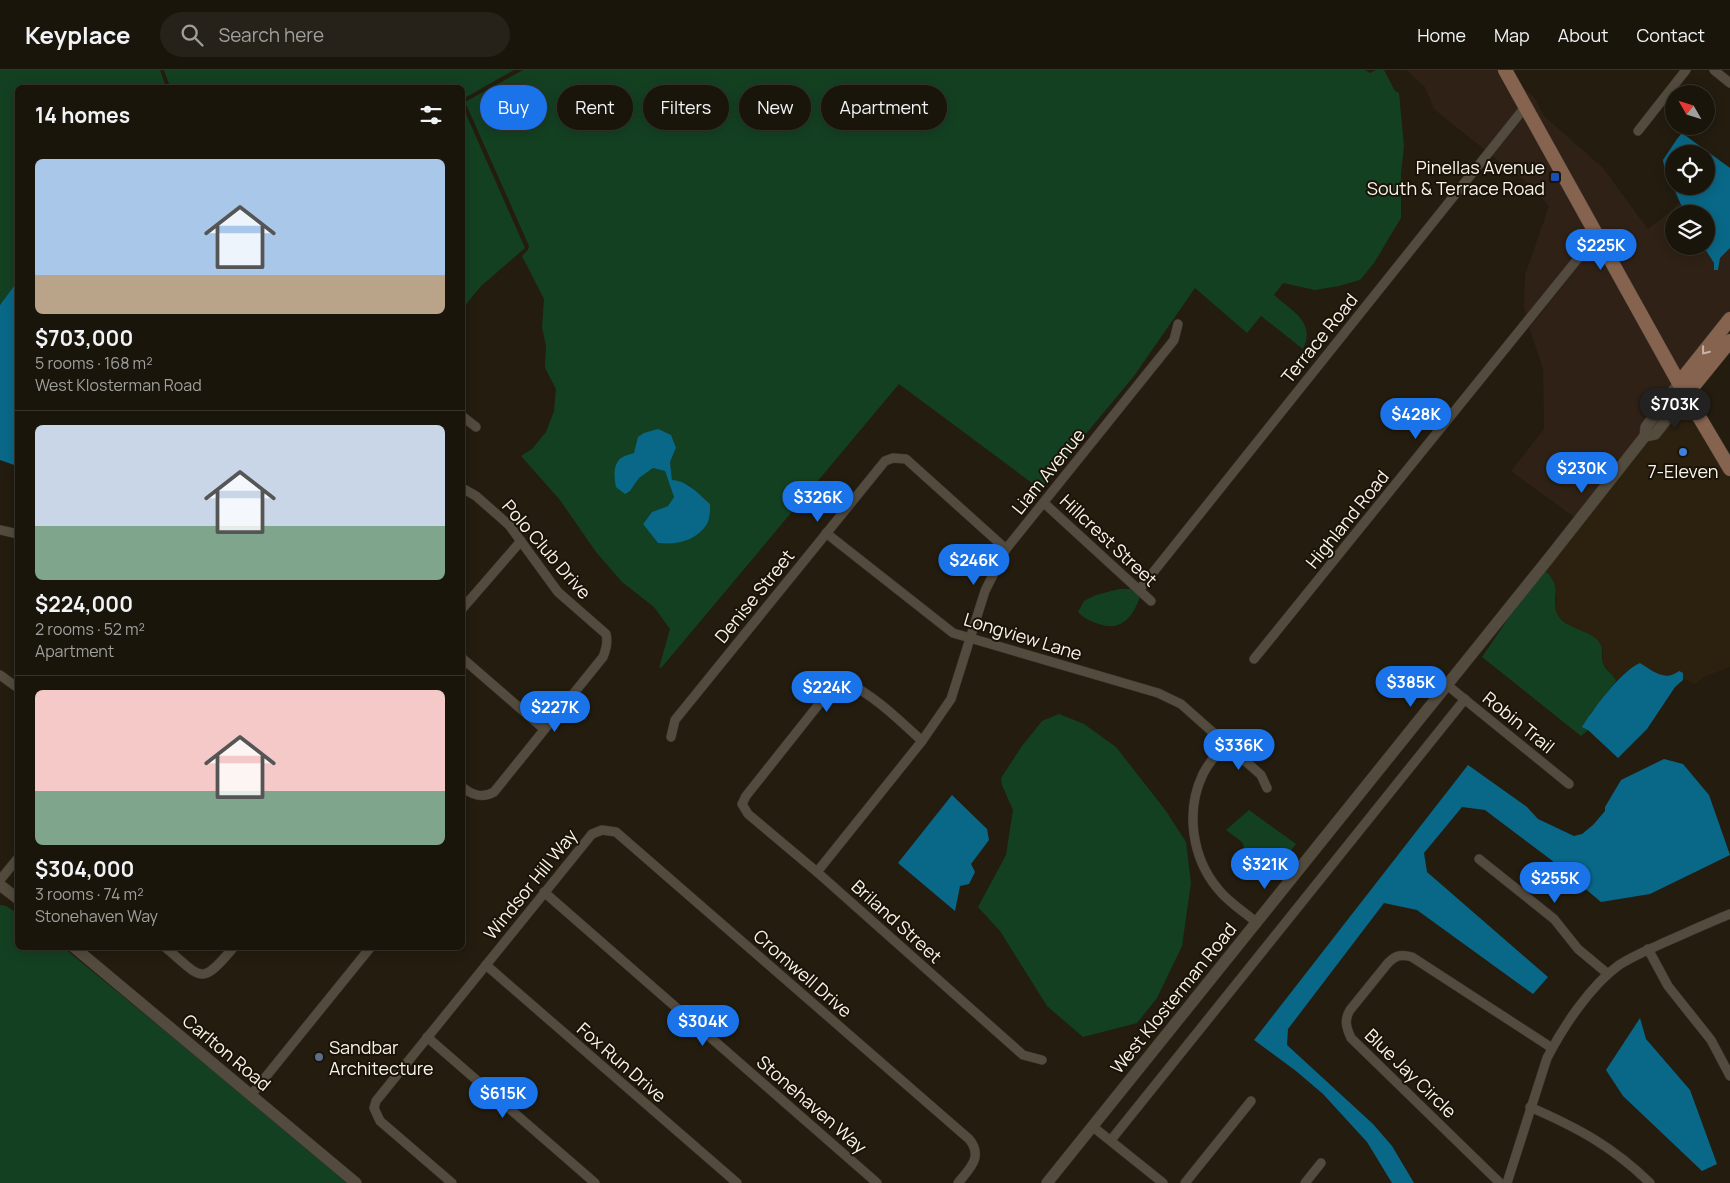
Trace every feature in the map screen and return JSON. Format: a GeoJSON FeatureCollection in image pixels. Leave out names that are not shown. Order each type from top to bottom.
{"type":"FeatureCollection","features":[{"type":"Feature","properties":{"kind":"main road"},"geometry":{"type":"LineString","coordinates":[[1505,70],[1683,389],[1730,469]]}},
{"type":"Feature","properties":{"kind":"main road"},"geometry":{"type":"LineString","coordinates":[[1683,389],[1730,319]]}},
{"type":"Feature","properties":{"kind":"main road"},"geometry":{"type":"LineString","coordinates":[[1683,389],[1730,341]]}},
{"type":"Feature","properties":{"kind":"street"},"geometry":{"type":"LineString","coordinates":[[1638,131],[1686,70]]}},
{"type":"Feature","properties":{"kind":"street"},"geometry":{"type":"LineString","coordinates":[[1714,70],[1730,83]]}},
{"type":"Feature","properties":{"kind":"street","name":"Terrace Road"},"geometry":{"type":"LineString","coordinates":[[1139,590],[1525,107]]}},
{"type":"Feature","properties":{"kind":"street","name":"Highland Road"},"geometry":{"type":"LineString","coordinates":[[1254,659],[1597,235]]}},
{"type":"Feature","properties":{"kind":"street","name":"Liam Avenue"},"geometry":{"type":"LineString","coordinates":[[817,872],[922,741],[951,699],[971,639],[984,591],[1006,549],[1174,340],[1178,324]]}},
{"type":"Feature","properties":{"kind":"street","name":"West Klosterman Road"},"geometry":{"type":"LineString","coordinates":[[1047,1183],[1645,436],[1655,434],[1683,389]]}},
{"type":"Feature","properties":{"kind":"street"},"geometry":{"type":"LineString","coordinates":[[465,419],[476,428]]}},
{"type":"Feature","properties":{"kind":"street","name":"Denise Street"},"geometry":{"type":"LineString","coordinates":[[671,737],[675,720],[882,464],[889,459],[906,459],[1006,549]]}},
{"type":"Feature","properties":{"kind":"street","name":"Polo Club Drive"},"geometry":{"type":"LineString","coordinates":[[465,490],[476,496],[505,521],[558,592],[606,634],[606,648],[603,657],[544,729]]}},
{"type":"Feature","properties":{"kind":"street","name":"Hillcrest Street"},"geometry":{"type":"LineString","coordinates":[[1044,503],[1151,601]]}},
{"type":"Feature","properties":{"kind":"street"},"geometry":{"type":"LineString","coordinates":[[0,530],[15,533]]}},
{"type":"Feature","properties":{"kind":"street","name":"Longview Lane"},"geometry":{"type":"LineString","coordinates":[[826,533],[953,633],[1167,696],[1181,704],[1261,775],[1267,788]]}},
{"type":"Feature","properties":{"kind":"street"},"geometry":{"type":"LineString","coordinates":[[465,605],[521,540]]}},
{"type":"Feature","properties":{"kind":"street"},"geometry":{"type":"LineString","coordinates":[[465,661],[544,729],[494,792],[482,796],[470,793],[465,789]]}},
{"type":"Feature","properties":{"kind":"street"},"geometry":{"type":"LineString","coordinates":[[0,675],[15,686]]}},
{"type":"Feature","properties":{"kind":"street","name":"Briland Street"},"geometry":{"type":"LineString","coordinates":[[922,741],[882,705],[856,686],[844,681],[834,686],[819,704],[746,796],[742,804],[748,814],[817,872],[1023,1055],[1042,1060]]}},
{"type":"Feature","properties":{"kind":"street","name":"Robin Trail"},"geometry":{"type":"LineString","coordinates":[[1447,684],[1570,784]]}},
{"type":"Feature","properties":{"kind":"street"},"geometry":{"type":"LineString","coordinates":[[1110,1140],[1465,699]]}},
{"type":"Feature","properties":{"kind":"street"},"geometry":{"type":"LineString","coordinates":[[1226,743],[1207,767],[1197,789],[1193,812],[1194,836],[1205,870],[1218,889],[1256,922]]}},
{"type":"Feature","properties":{"kind":"street","name":"Cromwell Drive"},"geometry":{"type":"LineString","coordinates":[[592,834],[606,830],[616,832],[969,1139],[976,1152],[974,1162],[958,1183]]}},
{"type":"Feature","properties":{"kind":"street","name":"Windsor Hill Way"},"geometry":{"type":"LineString","coordinates":[[452,1183],[380,1121],[374,1108],[376,1101],[592,834]]}},
{"type":"Feature","properties":{"kind":"street"},"geometry":{"type":"LineString","coordinates":[[1479,860],[1554,919],[1578,949],[1608,974]]}},
{"type":"Feature","properties":{"kind":"street"},"geometry":{"type":"LineString","coordinates":[[0,880],[15,862]]}},
{"type":"Feature","properties":{"kind":"street"},"geometry":{"type":"LineString","coordinates":[[0,885],[15,897]]}},
{"type":"Feature","properties":{"kind":"street","name":"Stonehaven Way"},"geometry":{"type":"LineString","coordinates":[[544,892],[877,1183]]}},
{"type":"Feature","properties":{"kind":"street"},"geometry":{"type":"LineString","coordinates":[[1507,1183],[1543,1066],[1552,1048],[1586,997],[1608,974],[1626,961],[1648,949],[1730,914]]}},
{"type":"Feature","properties":{"kind":"street"},"geometry":{"type":"LineString","coordinates":[[1648,949],[1668,986],[1711,1040],[1730,1076]]}},
{"type":"Feature","properties":{"kind":"street","name":"Carlton Road"},"geometry":{"type":"LineString","coordinates":[[77,950],[356,1183]]}},
{"type":"Feature","properties":{"kind":"street"},"geometry":{"type":"LineString","coordinates":[[168,950],[196,973],[206,974],[215,969],[231,950]]}},
{"type":"Feature","properties":{"kind":"street"},"geometry":{"type":"LineString","coordinates":[[251,1095],[365,950]]}},
{"type":"Feature","properties":{"kind":"street","name":"Blue Jay Circle"},"geometry":{"type":"LineString","coordinates":[[1500,1183],[1351,1038],[1346,1025],[1346,1018],[1350,1010],[1388,963],[1394,957],[1405,955],[1412,957],[1552,1048]]}},
{"type":"Feature","properties":{"kind":"street","name":"Fox Run Drive"},"geometry":{"type":"LineString","coordinates":[[486,965],[737,1183]]}},
{"type":"Feature","properties":{"kind":"street"},"geometry":{"type":"LineString","coordinates":[[427,1037],[594,1183]]}},
{"type":"Feature","properties":{"kind":"street"},"geometry":{"type":"LineString","coordinates":[[1185,1183],[1251,1101]]}},
{"type":"Feature","properties":{"kind":"street"},"geometry":{"type":"LineString","coordinates":[[1530,1107],[1594,1138],[1619,1155],[1650,1183]]}},
{"type":"Feature","properties":{"kind":"street"},"geometry":{"type":"LineString","coordinates":[[1092,1126],[1163,1183]]}},
{"type":"Feature","properties":{"kind":"street"},"geometry":{"type":"LineString","coordinates":[[1305,1183],[1321,1163]]}},
{"type":"Feature","properties":{"kind":"shaded area"},"geometry":{"type":"Polygon","coordinates":[[[1406,70],[1500,70],[1520,106],[1485,150],[1434,109],[1425,87],[1406,70]]]}},
{"type":"Feature","properties":{"kind":"shaded area"},"geometry":{"type":"Polygon","coordinates":[[[1516,82],[1534,97],[1544,116],[1603,168],[1648,229],[1665,216],[1665,255],[1709,255],[1718,270],[1720,258],[1730,248],[1730,311],[1680,375],[1516,82]]]}},
{"type":"Feature","properties":{"kind":"shaded area"},"geometry":{"type":"Polygon","coordinates":[[[1525,115],[1592,234],[1526,315],[1524,307],[1525,275],[1549,206],[1524,180],[1492,156],[1525,115]]]}},
{"type":"Feature","properties":{"kind":"shaded area"},"geometry":{"type":"Polygon","coordinates":[[[1597,243],[1674,382],[1639,433],[1640,435],[1575,518],[1511,471],[1544,429],[1543,368],[1529,328],[1597,243]]]}},
{"type":"Feature","properties":{"kind":"shaded area"},"geometry":{"type":"Polygon","coordinates":[[[1686,403],[1730,477],[1730,667],[1704,677],[1695,684],[1683,679],[1683,673],[1669,676],[1660,675],[1645,666],[1633,666],[1616,681],[1603,663],[1603,652],[1586,632],[1570,626],[1559,617],[1555,608],[1556,595],[1545,571],[1647,441],[1686,403]]]}},
{"type":"Feature","properties":{"kind":"green space"},"geometry":{"type":"Polygon","coordinates":[[[0,70],[160,70],[165,85],[15,85],[15,285],[0,305],[0,70]]]}},
{"type":"Feature","properties":{"kind":"green space"},"geometry":{"type":"Polygon","coordinates":[[[164,70],[514,70],[488,85],[480,85],[480,89],[465,98],[465,85],[169,85],[164,70]]]}},
{"type":"Feature","properties":{"kind":"green space"},"geometry":{"type":"Polygon","coordinates":[[[523,70],[1365,70],[1370,73],[1376,70],[1384,70],[1395,91],[1399,93],[1404,146],[1401,174],[1401,218],[1374,263],[1360,280],[1315,290],[1283,283],[1274,295],[1295,312],[1304,324],[1306,340],[1303,349],[1261,316],[1247,333],[1195,288],[1134,376],[1040,489],[899,384],[662,667],[659,668],[670,629],[654,607],[622,582],[596,552],[560,500],[521,456],[532,449],[546,432],[554,411],[556,389],[545,368],[546,346],[542,327],[544,299],[522,256],[529,246],[465,102],[480,94],[480,130],[547,130],[547,85],[496,85],[523,70]],[[676,448],[634,453],[621,458],[630,491],[639,478],[653,468],[665,471],[674,497],[668,506],[652,512],[643,524],[658,543],[708,523],[710,504],[689,485],[672,480],[670,462],[676,448]]]}},
{"type":"Feature","properties":{"kind":"green space"},"geometry":{"type":"Polygon","coordinates":[[[465,112],[525,248],[480,287],[465,306],[465,112]]]}},
{"type":"Feature","properties":{"kind":"green space"},"geometry":{"type":"Polygon","coordinates":[[[1545,571],[1554,583],[1555,605],[1559,617],[1566,624],[1591,635],[1598,641],[1602,648],[1604,665],[1616,681],[1590,714],[1588,730],[1581,736],[1482,657],[1518,604],[1545,571]]]}},
{"type":"Feature","properties":{"kind":"green space"},"geometry":{"type":"Polygon","coordinates":[[[1119,589],[1133,589],[1140,597],[1126,621],[1114,626],[1107,626],[1088,620],[1078,612],[1084,601],[1096,595],[1119,589]]]}},
{"type":"Feature","properties":{"kind":"green space"},"geometry":{"type":"Polygon","coordinates":[[[1059,714],[1084,724],[1116,747],[1166,811],[1186,842],[1191,883],[1182,946],[1157,998],[1137,1023],[1083,1037],[1047,1006],[1000,931],[978,907],[1006,855],[1013,810],[1002,785],[1001,778],[1022,746],[1042,721],[1059,714]]]}},
{"type":"Feature","properties":{"kind":"green space"},"geometry":{"type":"Polygon","coordinates":[[[1249,810],[1296,844],[1269,879],[1252,869],[1242,842],[1226,830],[1249,810]]]}},
{"type":"Feature","properties":{"kind":"green space"},"geometry":{"type":"Polygon","coordinates":[[[0,905],[6,906],[15,912],[15,950],[66,950],[347,1183],[0,1183],[0,905]]]}},
{"type":"Feature","properties":{"kind":"water"},"geometry":{"type":"Polygon","coordinates":[[[1680,135],[1685,135],[1698,145],[1673,145],[1680,135]]]}},
{"type":"Feature","properties":{"kind":"water"},"geometry":{"type":"Polygon","coordinates":[[[1715,157],[1730,168],[1730,248],[1720,258],[1718,270],[1714,270],[1714,263],[1709,255],[1715,255],[1715,205],[1681,205],[1677,195],[1715,195],[1715,157]]]}},
{"type":"Feature","properties":{"kind":"water"},"geometry":{"type":"Polygon","coordinates":[[[15,285],[15,465],[0,460],[0,305],[15,285]]]}},
{"type":"Feature","properties":{"kind":"water"},"geometry":{"type":"Polygon","coordinates":[[[658,429],[671,435],[676,448],[670,462],[672,480],[688,485],[710,504],[707,524],[703,530],[686,541],[658,543],[643,524],[652,512],[668,506],[674,497],[665,471],[653,468],[639,478],[630,491],[625,494],[616,487],[615,483],[615,471],[618,461],[634,453],[638,437],[658,429]]]}},
{"type":"Feature","properties":{"kind":"water"},"geometry":{"type":"Polygon","coordinates":[[[1640,663],[1659,674],[1669,676],[1679,671],[1683,673],[1683,680],[1675,687],[1647,729],[1618,758],[1588,730],[1582,727],[1600,701],[1625,673],[1640,663]]]}},
{"type":"Feature","properties":{"kind":"water"},"geometry":{"type":"Polygon","coordinates":[[[1664,759],[1683,764],[1709,795],[1730,855],[1650,894],[1601,902],[1550,859],[1485,810],[1462,807],[1424,853],[1427,872],[1548,977],[1533,994],[1417,910],[1384,903],[1288,1029],[1287,1045],[1373,1124],[1392,1146],[1414,1183],[1392,1183],[1367,1142],[1323,1094],[1254,1040],[1468,765],[1527,807],[1538,819],[1574,836],[1582,834],[1605,811],[1605,807],[1621,780],[1664,759]]]}},
{"type":"Feature","properties":{"kind":"water"},"geometry":{"type":"Polygon","coordinates":[[[952,795],[987,829],[989,840],[971,864],[975,872],[969,884],[960,886],[955,911],[898,863],[952,795]]]}},
{"type":"Feature","properties":{"kind":"water"},"geometry":{"type":"Polygon","coordinates":[[[1640,1018],[1646,1039],[1690,1090],[1717,1164],[1702,1171],[1623,1096],[1606,1070],[1640,1018]]]}},
{"type":"Feature","properties":{"kind":"place","name":"Pinellas Avenue South & Terrace Road"},"geometry":{"type":"Point","coordinates":[1555,177]}},
{"type":"Feature","properties":{"kind":"place","name":"7-Eleven"},"geometry":{"type":"Point","coordinates":[1683,452]}},
{"type":"Feature","properties":{"kind":"place","name":"Sandbar Architecture"},"geometry":{"type":"Point","coordinates":[319,1057]}}]}
